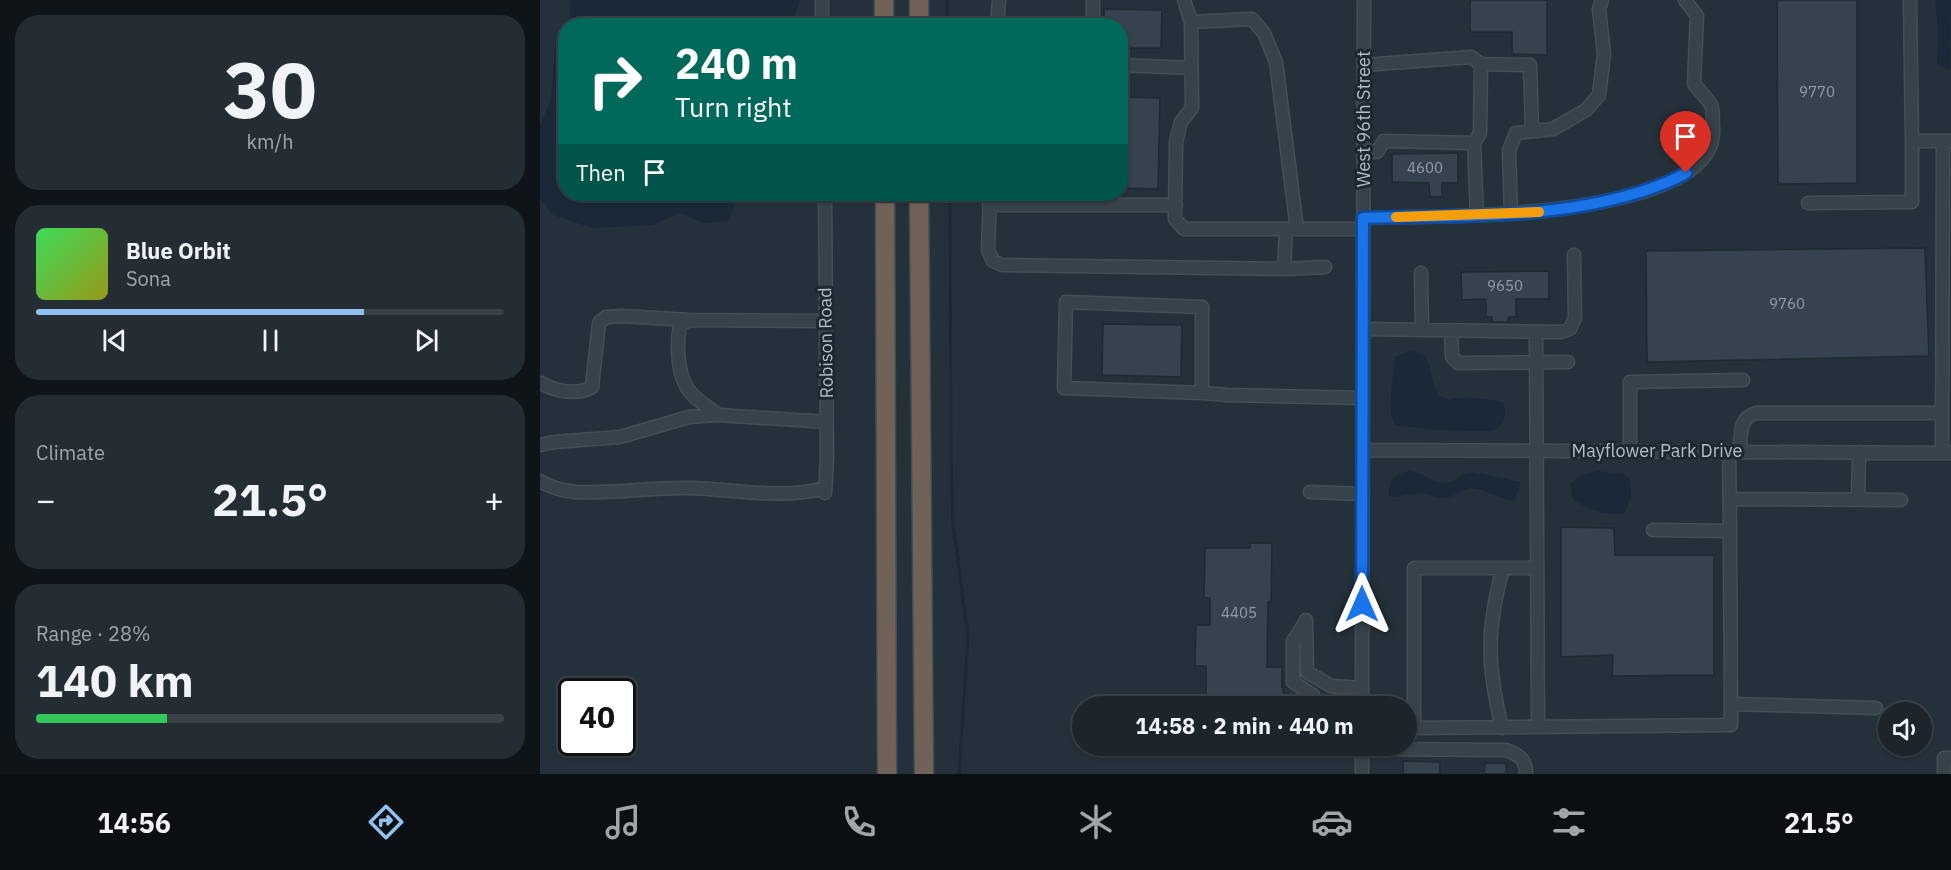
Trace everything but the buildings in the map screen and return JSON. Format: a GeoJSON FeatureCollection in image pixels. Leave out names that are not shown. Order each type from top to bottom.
{"type":"FeatureCollection","features":[{"type":"Feature","properties":{"kind":"highway"},"geometry":{"type":"LineString","coordinates":[[884,0],[884,18]]}},
{"type":"Feature","properties":{"kind":"highway"},"geometry":{"type":"LineString","coordinates":[[919,0],[919,18]]}},
{"type":"Feature","properties":{"kind":"highway"},"geometry":{"type":"LineString","coordinates":[[885,201],[887,774]]}},
{"type":"Feature","properties":{"kind":"highway"},"geometry":{"type":"LineString","coordinates":[[919,201],[924,774]]}},
{"type":"Feature","properties":{"kind":"highway"},"geometry":{"type":"LineString","coordinates":[[882,774],[886,700]]}},
{"type":"Feature","properties":{"kind":"street"},"geometry":{"type":"LineString","coordinates":[[822,0],[822,18]]}},
{"type":"Feature","properties":{"kind":"street"},"geometry":{"type":"LineString","coordinates":[[998,18],[999,0]]}},
{"type":"Feature","properties":{"kind":"street"},"geometry":{"type":"LineString","coordinates":[[1093,18],[1094,0]]}},
{"type":"Feature","properties":{"kind":"street"},"geometry":{"type":"LineString","coordinates":[[1184,0],[1191,22],[1192,108],[1181,122],[1176,142],[1175,219],[1184,229],[1291,229],[1529,213],[1612,201],[1672,182],[1700,164],[1714,140],[1711,106],[1694,84],[1697,16],[1686,0]]}},
{"type":"Feature","properties":{"kind":"street","name":"West 96th Street"},"geometry":{"type":"LineString","coordinates":[[1362,696],[1364,0]]}},
{"type":"Feature","properties":{"kind":"street"},"geometry":{"type":"LineString","coordinates":[[1510,214],[1509,150],[1516,133],[1553,129],[1586,110],[1599,95],[1604,54],[1599,9],[1602,0]]}},
{"type":"Feature","properties":{"kind":"street"},"geometry":{"type":"LineString","coordinates":[[1808,203],[1912,202],[1910,0]]}},
{"type":"Feature","properties":{"kind":"street"},"geometry":{"type":"LineString","coordinates":[[1191,22],[1252,19],[1264,33],[1276,62],[1291,229],[1284,269]]}},
{"type":"Feature","properties":{"kind":"street"},"geometry":{"type":"LineString","coordinates":[[1364,65],[1471,57],[1481,64],[1530,65],[1532,131]]}},
{"type":"Feature","properties":{"kind":"street"},"geometry":{"type":"LineString","coordinates":[[1477,215],[1474,143],[1480,133],[1481,64]]}},
{"type":"Feature","properties":{"kind":"street"},"geometry":{"type":"LineString","coordinates":[[1128,65],[1191,68]]}},
{"type":"Feature","properties":{"kind":"street"},"geometry":{"type":"LineString","coordinates":[[1364,152],[1377,152],[1384,141],[1474,143]]}},
{"type":"Feature","properties":{"kind":"street"},"geometry":{"type":"LineString","coordinates":[[1912,141],[1947,141],[1942,413],[1947,453]]}},
{"type":"Feature","properties":{"kind":"street","name":"Robison Road"},"geometry":{"type":"LineString","coordinates":[[540,481],[550,487],[574,492],[689,488],[749,493],[806,494],[825,490],[827,422],[825,201]]}},
{"type":"Feature","properties":{"kind":"street"},"geometry":{"type":"LineString","coordinates":[[989,201],[988,250],[993,261],[1002,265],[1284,269],[1325,267]]}},
{"type":"Feature","properties":{"kind":"street"},"geometry":{"type":"LineString","coordinates":[[1051,201],[1176,205]]}},
{"type":"Feature","properties":{"kind":"street"},"geometry":{"type":"LineString","coordinates":[[1363,329],[1536,332],[1561,332],[1570,329],[1574,323],[1574,255]]}},
{"type":"Feature","properties":{"kind":"street"},"geometry":{"type":"LineString","coordinates":[[1421,273],[1422,330]]}},
{"type":"Feature","properties":{"kind":"street"},"geometry":{"type":"LineString","coordinates":[[1202,393],[1202,307],[1066,302],[1064,388],[1228,395],[1363,398]]}},
{"type":"Feature","properties":{"kind":"street"},"geometry":{"type":"LineString","coordinates":[[541,383],[553,390],[586,390],[592,387],[599,323],[606,317],[826,321]]}},
{"type":"Feature","properties":{"kind":"street"},"geometry":{"type":"LineString","coordinates":[[689,320],[681,325],[678,333],[683,379],[691,394],[718,415]]}},
{"type":"Feature","properties":{"kind":"street"},"geometry":{"type":"LineString","coordinates":[[1450,330],[1452,357],[1458,363],[1568,362]]}},
{"type":"Feature","properties":{"kind":"street"},"geometry":{"type":"LineString","coordinates":[[1536,332],[1538,728]]}},
{"type":"Feature","properties":{"kind":"street"},"geometry":{"type":"LineString","coordinates":[[1630,451],[1630,382],[1743,380]]}},
{"type":"Feature","properties":{"kind":"street"},"geometry":{"type":"LineString","coordinates":[[1537,568],[1414,568],[1414,728],[1731,725],[1730,499],[1735,452],[1746,417],[1756,413],[1942,413]]}},
{"type":"Feature","properties":{"kind":"street"},"geometry":{"type":"LineString","coordinates":[[540,445],[620,437],[689,417],[718,415],[827,422]]}},
{"type":"Feature","properties":{"kind":"street","name":"Mayflower Park Drive"},"geometry":{"type":"LineString","coordinates":[[1363,450],[1947,453]]}},
{"type":"Feature","properties":{"kind":"street"},"geometry":{"type":"LineString","coordinates":[[1858,452],[1858,499]]}},
{"type":"Feature","properties":{"kind":"street"},"geometry":{"type":"LineString","coordinates":[[1310,492],[1362,494]]}},
{"type":"Feature","properties":{"kind":"street"},"geometry":{"type":"LineString","coordinates":[[1730,499],[1901,500]]}},
{"type":"Feature","properties":{"kind":"street"},"geometry":{"type":"LineString","coordinates":[[1653,530],[1730,531]]}},
{"type":"Feature","properties":{"kind":"street"},"geometry":{"type":"LineString","coordinates":[[1502,728],[1494,696],[1490,665],[1490,634],[1494,602],[1503,568]]}},
{"type":"Feature","properties":{"kind":"street"},"geometry":{"type":"LineString","coordinates":[[1308,696],[1293,682],[1293,641],[1306,620],[1307,672],[1331,686],[1362,688]]}},
{"type":"Feature","properties":{"kind":"street"},"geometry":{"type":"LineString","coordinates":[[1319,696],[1331,686]]}},
{"type":"Feature","properties":{"kind":"street"},"geometry":{"type":"LineString","coordinates":[[1731,704],[1876,708]]}},
{"type":"Feature","properties":{"kind":"street"},"geometry":{"type":"LineString","coordinates":[[1417,748],[1506,750],[1518,754],[1525,761],[1527,774]]}},
{"type":"Feature","properties":{"kind":"street"},"geometry":{"type":"LineString","coordinates":[[1362,756],[1362,774]]}},
{"type":"Feature","properties":{"kind":"street"},"geometry":{"type":"LineString","coordinates":[[1944,774],[1944,758],[1951,758]]}},
{"type":"Feature","properties":{"kind":"water"},"geometry":{"type":"Polygon","coordinates":[[[571,0],[800,0],[794,18],[570,18],[571,0]]]}},
{"type":"Feature","properties":{"kind":"water"},"geometry":{"type":"Polygon","coordinates":[[[1935,0],[1951,0],[1950,70],[1937,63],[1938,28],[1935,0]]]}},
{"type":"Feature","properties":{"kind":"water"},"geometry":{"type":"Polygon","coordinates":[[[558,48],[558,201],[736,201],[728,221],[703,223],[679,213],[653,225],[592,228],[553,215],[540,199],[540,126],[551,99],[555,50],[558,48]]]}},
{"type":"Feature","properties":{"kind":"water"},"geometry":{"type":"Polygon","coordinates":[[[1411,350],[1422,353],[1426,357],[1438,393],[1450,400],[1467,398],[1501,402],[1505,412],[1502,423],[1492,431],[1433,430],[1395,425],[1392,419],[1391,402],[1395,357],[1411,350]]]}},
{"type":"Feature","properties":{"kind":"water"},"geometry":{"type":"Polygon","coordinates":[[[1410,471],[1441,483],[1454,481],[1465,473],[1473,472],[1521,482],[1515,500],[1511,501],[1469,488],[1448,498],[1437,498],[1420,493],[1389,496],[1391,482],[1394,478],[1400,473],[1410,471]]]}},
{"type":"Feature","properties":{"kind":"water"},"geometry":{"type":"Polygon","coordinates":[[[1598,471],[1623,474],[1630,479],[1631,496],[1625,513],[1597,512],[1572,498],[1571,484],[1576,478],[1598,471]]]}},
{"type":"Feature","properties":{"kind":"waterway"},"geometry":{"type":"LineString","coordinates":[[947,0],[947,18]]}},
{"type":"Feature","properties":{"kind":"waterway"},"geometry":{"type":"LineString","coordinates":[[950,201],[953,524],[968,636],[959,774]]}},
{"type":"Feature","properties":{"kind":"slow traffic"},"geometry":{"type":"LineString","coordinates":[[1396,217],[1539,212]]}},
{"type":"Feature","properties":{"kind":"route"},"geometry":{"type":"LineString","coordinates":[[1362,604],[1363,218],[1529,213],[1612,201],[1672,182],[1686,173]]}}]}
